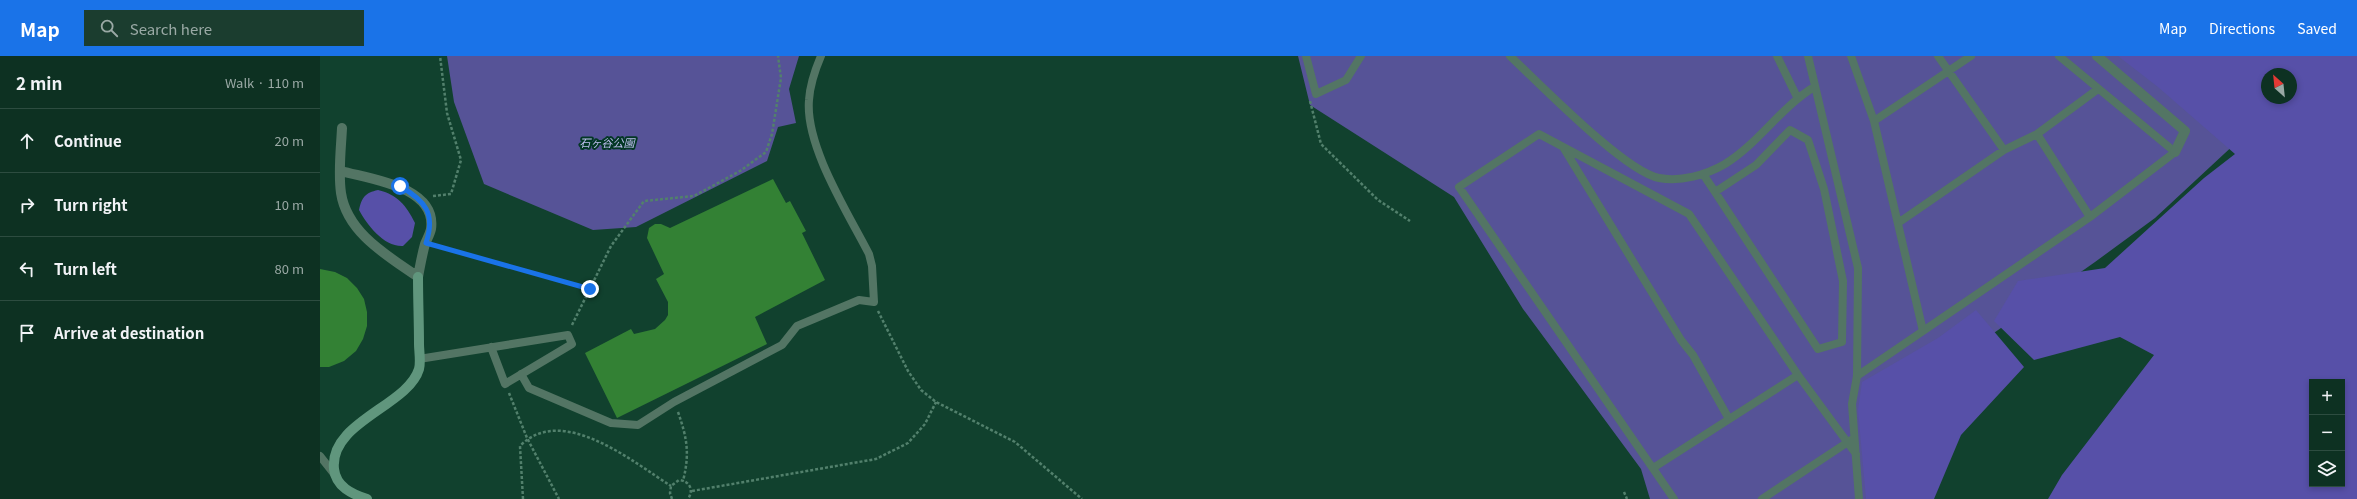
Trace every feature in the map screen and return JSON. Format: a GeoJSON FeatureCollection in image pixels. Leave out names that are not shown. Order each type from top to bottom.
{"type":"FeatureCollection","features":[{"type":"Feature","properties":{"kind":"street"},"geometry":{"type":"LineString","coordinates":[[2097,56],[2185,131],[2175,152]]}},
{"type":"Feature","properties":{"kind":"street"},"geometry":{"type":"LineString","coordinates":[[342,128],[341,193],[345,206],[359,230],[377,248],[418,277]]}},
{"type":"Feature","properties":{"kind":"street"},"geometry":{"type":"LineString","coordinates":[[341,171],[400,186],[419,198],[429,212],[431,229],[418,277],[419,368],[410,384],[340,441],[333,458],[335,475],[342,487],[353,494],[367,499]]}},
{"type":"Feature","properties":{"kind":"lane"},"geometry":{"type":"LineString","coordinates":[[521,374],[529,388],[611,423],[638,426],[674,402],[782,345],[797,326],[859,300],[874,302],[869,254],[814,146],[808,101],[813,76],[821,56]]}},
{"type":"Feature","properties":{"kind":"lane"},"geometry":{"type":"LineString","coordinates":[[1306,56],[1316,94],[1346,80],[1361,56]]}},
{"type":"Feature","properties":{"kind":"lane"},"geometry":{"type":"LineString","coordinates":[[1510,56],[1623,160],[1657,178],[1679,179],[1703,174],[1724,164],[1748,148],[1797,98],[1814,87]]}},
{"type":"Feature","properties":{"kind":"lane"},"geometry":{"type":"LineString","coordinates":[[1777,56],[1797,98]]}},
{"type":"Feature","properties":{"kind":"lane"},"geometry":{"type":"LineString","coordinates":[[1808,56],[1814,87],[1858,268],[1857,376],[1852,404],[1851,440]]}},
{"type":"Feature","properties":{"kind":"lane"},"geometry":{"type":"LineString","coordinates":[[1851,56],[1874,121],[1923,331]]}},
{"type":"Feature","properties":{"kind":"lane"},"geometry":{"type":"LineString","coordinates":[[1938,56],[2004,150]]}},
{"type":"Feature","properties":{"kind":"lane"},"geometry":{"type":"LineString","coordinates":[[1874,121],[1971,56]]}},
{"type":"Feature","properties":{"kind":"lane"},"geometry":{"type":"LineString","coordinates":[[1857,376],[2090,218],[2175,152],[2059,56]]}},
{"type":"Feature","properties":{"kind":"lane"},"geometry":{"type":"LineString","coordinates":[[1898,223],[2004,150],[2037,134],[2098,89]]}},
{"type":"Feature","properties":{"kind":"lane"},"geometry":{"type":"LineString","coordinates":[[1703,174],[1818,349],[1842,342],[1843,281],[1824,189],[1808,140],[1790,130],[1756,165],[1715,192]]}},
{"type":"Feature","properties":{"kind":"lane"},"geometry":{"type":"LineString","coordinates":[[1674,499],[1459,187],[1540,134],[1689,214],[1798,375],[1851,440],[1856,454],[1859,499]]}},
{"type":"Feature","properties":{"kind":"lane"},"geometry":{"type":"LineString","coordinates":[[2037,134],[2090,218]]}},
{"type":"Feature","properties":{"kind":"lane"},"geometry":{"type":"LineString","coordinates":[[1562,146],[1681,340],[1693,355],[1729,419]]}},
{"type":"Feature","properties":{"kind":"lane"},"geometry":{"type":"LineString","coordinates":[[419,358],[568,335],[572,344],[505,384],[491,347]]}},
{"type":"Feature","properties":{"kind":"lane"},"geometry":{"type":"LineString","coordinates":[[1653,468],[1798,375]]}},
{"type":"Feature","properties":{"kind":"lane"},"geometry":{"type":"LineString","coordinates":[[1762,499],[1851,440]]}},
{"type":"Feature","properties":{"kind":"lane"},"geometry":{"type":"LineString","coordinates":[[320,456],[335,475]]}},
{"type":"Feature","properties":{"kind":"path"},"geometry":{"type":"LineString","coordinates":[[419,198],[451,194],[461,160],[447,113],[440,56]]}},
{"type":"Feature","properties":{"kind":"path"},"geometry":{"type":"LineString","coordinates":[[568,335],[611,246],[644,201],[694,196],[740,171],[766,152],[772,134],[781,78],[778,56]]}},
{"type":"Feature","properties":{"kind":"path"},"geometry":{"type":"LineString","coordinates":[[1316,94],[1309,103],[1321,144],[1378,200],[1410,221]]}},
{"type":"Feature","properties":{"kind":"path"},"geometry":{"type":"LineString","coordinates":[[426,243],[590,289]]}},
{"type":"Feature","properties":{"kind":"path"},"geometry":{"type":"LineString","coordinates":[[874,302],[908,372],[920,390],[936,402],[1015,442],[1082,499]]}},
{"type":"Feature","properties":{"kind":"path"},"geometry":{"type":"LineString","coordinates":[[505,384],[527,438],[559,499]]}},
{"type":"Feature","properties":{"kind":"path"},"geometry":{"type":"LineString","coordinates":[[674,402],[687,438],[688,463],[683,481]]}},
{"type":"Feature","properties":{"kind":"path"},"geometry":{"type":"LineString","coordinates":[[692,491],[876,459],[908,443],[925,424],[936,402]]}},
{"type":"Feature","properties":{"kind":"path"},"geometry":{"type":"LineString","coordinates":[[523,499],[520,446],[527,438],[545,430],[563,431],[600,441],[671,486]]}},
{"type":"Feature","properties":{"kind":"path"},"geometry":{"type":"LineString","coordinates":[[672,499],[670,493],[671,486],[676,481],[683,481],[689,484],[692,491],[688,499]]}},
{"type":"Feature","properties":{"kind":"path"},"geometry":{"type":"LineString","coordinates":[[1624,492],[1627,499]]}},
{"type":"Feature","properties":{"kind":"green space","name":"石ヶ谷公園"},"geometry":{"type":"Polygon","coordinates":[[[447,56],[799,56],[789,89],[796,123],[778,127],[767,161],[636,227],[593,230],[484,184],[454,102],[447,56]]]}},
{"type":"Feature","properties":{"kind":"green space"},"geometry":{"type":"Polygon","coordinates":[[[1298,56],[2155,56],[2252,128],[2155,218],[1873,418],[1876,499],[1650,499],[1641,469],[1523,309],[1454,197],[1310,105],[1298,56]]]}},
{"type":"Feature","properties":{"kind":"shaded area"},"geometry":{"type":"Polygon","coordinates":[[[2118,56],[2357,56],[2357,499],[2048,499],[2062,475],[2154,355],[2120,337],[2034,360],[1994,321],[2018,281],[2105,268],[2204,178],[2235,154],[2158,87],[2118,56]]]}},
{"type":"Feature","properties":{"kind":"shaded area"},"geometry":{"type":"Polygon","coordinates":[[[378,190],[391,195],[401,202],[415,223],[412,237],[403,246],[389,243],[383,239],[371,228],[359,210],[361,202],[365,196],[378,190]]]}},
{"type":"Feature","properties":{"kind":"shaded area"},"geometry":{"type":"Polygon","coordinates":[[[1976,310],[2024,367],[1961,435],[1934,499],[1866,499],[1858,410],[1862,382],[1938,338],[1976,310]]]}},
{"type":"Feature","properties":{"kind":"building"},"geometry":{"type":"Polygon","coordinates":[[[773,179],[786,203],[790,201],[806,231],[802,233],[825,280],[755,317],[767,344],[617,418],[585,353],[631,329],[634,334],[655,329],[665,320],[668,315],[668,302],[656,279],[664,274],[647,238],[649,228],[655,224],[661,224],[670,228],[773,179]]]}},
{"type":"Feature","properties":{"kind":"building"},"geometry":{"type":"Polygon","coordinates":[[[320,269],[335,272],[347,278],[357,288],[364,299],[367,312],[367,326],[363,339],[356,351],[344,361],[329,367],[320,367],[320,269]]]}},
{"type":"Feature","properties":{"kind":"route"},"geometry":{"type":"LineString","coordinates":[[400,186],[419,198],[429,212],[431,229],[426,243],[590,289]]}}]}
